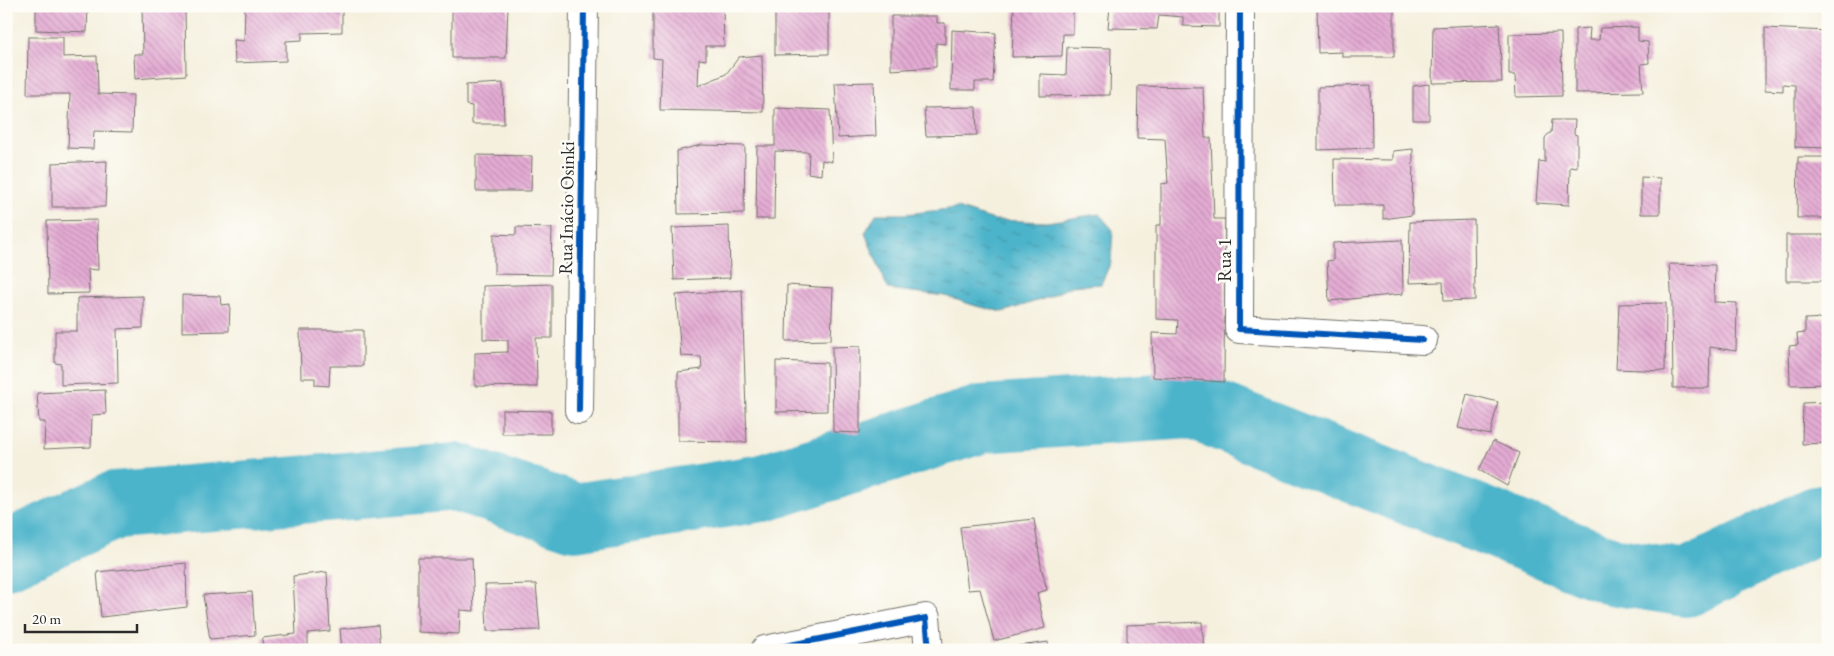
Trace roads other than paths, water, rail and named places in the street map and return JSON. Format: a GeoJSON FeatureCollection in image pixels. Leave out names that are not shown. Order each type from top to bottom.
{"type":"FeatureCollection","features":[{"type":"Feature","properties":{"kind":"street","name":"Rua Inácio Osinki"},"geometry":{"type":"LineString","coordinates":[[579,410],[584,6]]}},
{"type":"Feature","properties":{"kind":"street","name":"Rua 1"},"geometry":{"type":"LineString","coordinates":[[1240,6],[1239,329],[1423,340]]}},
{"type":"Feature","properties":{"kind":"street"},"geometry":{"type":"LineString","coordinates":[[765,650],[926,618],[929,650]]}},
{"type":"Feature","properties":{"kind":"water"},"geometry":{"type":"Polygon","coordinates":[[[957,208],[994,220],[1047,222],[1099,214],[1113,230],[1111,262],[1101,284],[1071,286],[1049,297],[1003,312],[945,296],[888,289],[865,233],[876,214],[906,214],[957,208]]]}},
{"type":"Feature","properties":{"kind":"waterway"},"geometry":{"type":"LineString","coordinates":[[6,555],[115,505],[457,477],[575,517],[763,488],[982,419],[1191,405],[1611,571],[1686,583],[1817,520],[1828,518]]}}]}
